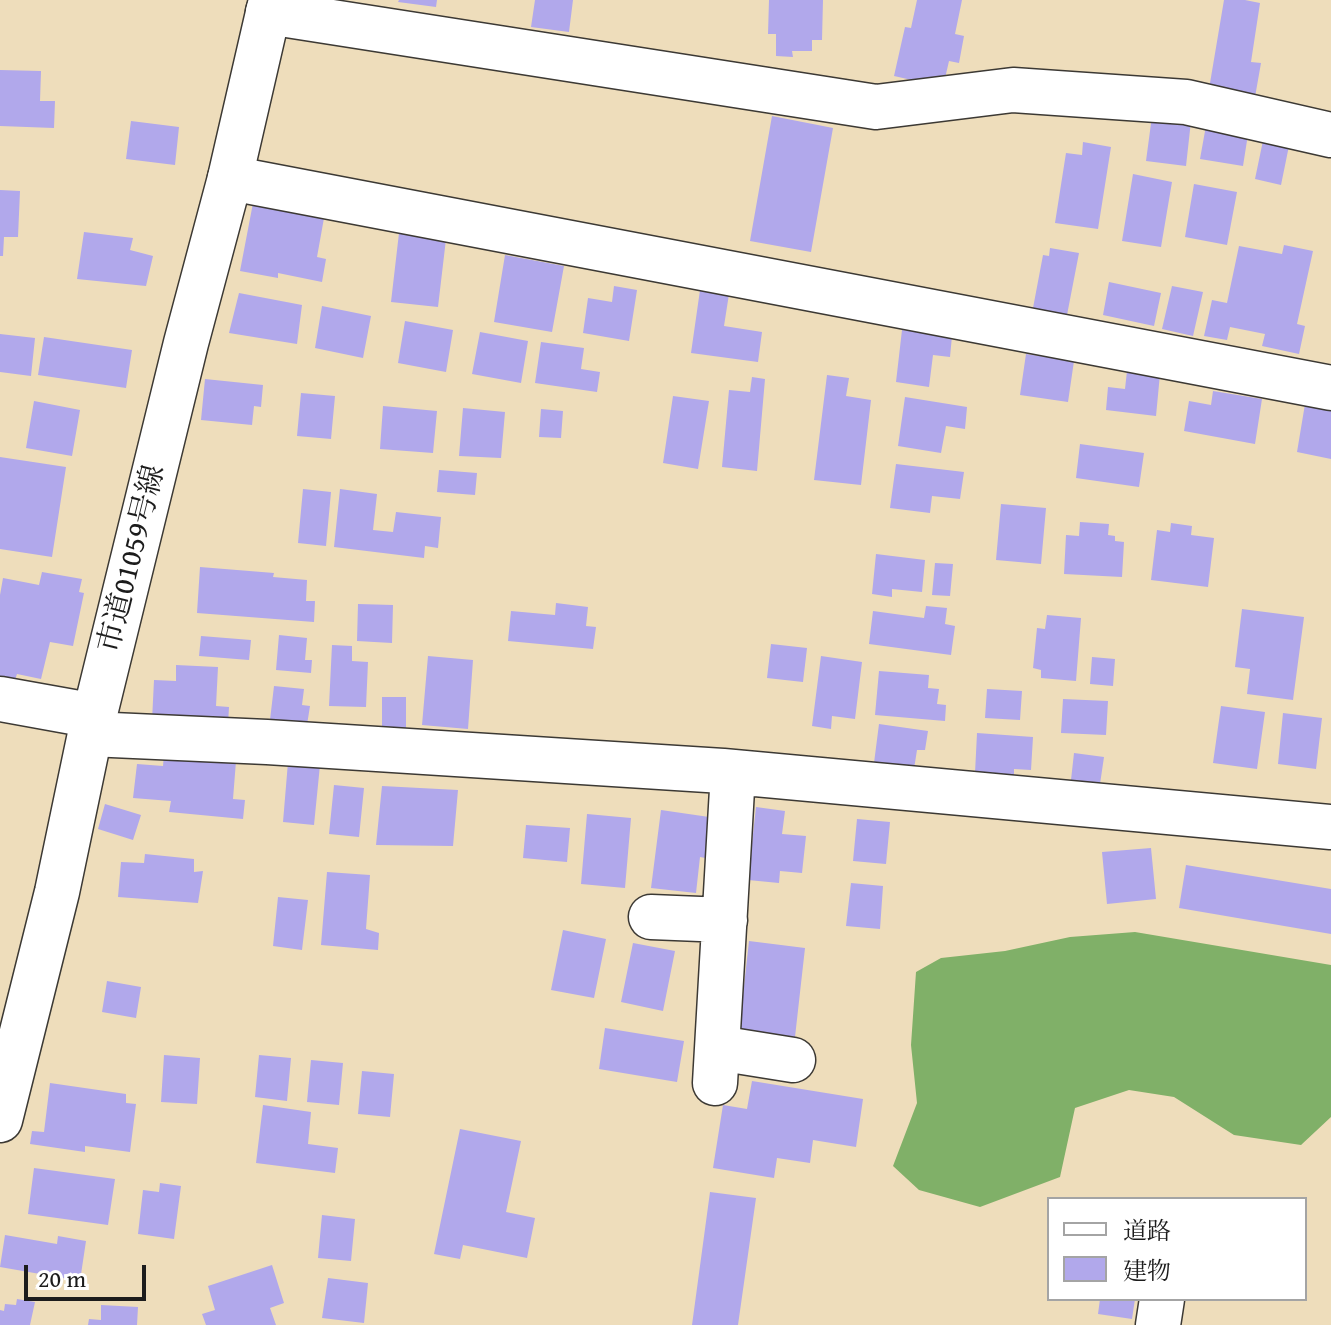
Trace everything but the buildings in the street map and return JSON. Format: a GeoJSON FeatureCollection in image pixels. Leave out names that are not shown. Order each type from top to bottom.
{"type":"FeatureCollection","features":[{"type":"Feature","properties":{"kind":"street"},"geometry":{"type":"LineString","coordinates":[[270,6],[876,107],[1013,90],[1186,102],[1331,135]]}},
{"type":"Feature","properties":{"kind":"street","name":"市道01059号線"},"geometry":{"type":"LineString","coordinates":[[1,1116],[57,892],[93,725],[270,6]]}},
{"type":"Feature","properties":{"kind":"street"},"geometry":{"type":"LineString","coordinates":[[230,178],[1331,388]]}},
{"type":"Feature","properties":{"kind":"street"},"geometry":{"type":"LineString","coordinates":[[0,699],[93,725],[267,742],[733,772],[1331,827]]}},
{"type":"Feature","properties":{"kind":"street"},"geometry":{"type":"LineString","coordinates":[[733,772],[716,1065],[793,1060]]}},
{"type":"Feature","properties":{"kind":"street"},"geometry":{"type":"LineString","coordinates":[[651,917],[725,920]]}},
{"type":"Feature","properties":{"kind":"street"},"geometry":{"type":"LineString","coordinates":[[1158,1325],[1162,1301]]}},
{"type":"Feature","properties":{"kind":"green space"},"geometry":{"type":"Polygon","coordinates":[[[1135,932],[1331,965],[1331,1117],[1301,1145],[1234,1135],[1174,1097],[1129,1090],[1075,1108],[1060,1177],[980,1207],[919,1190],[893,1166],[917,1103],[911,1045],[916,972],[941,958],[1005,951],[1070,937],[1135,932]]]}}]}
